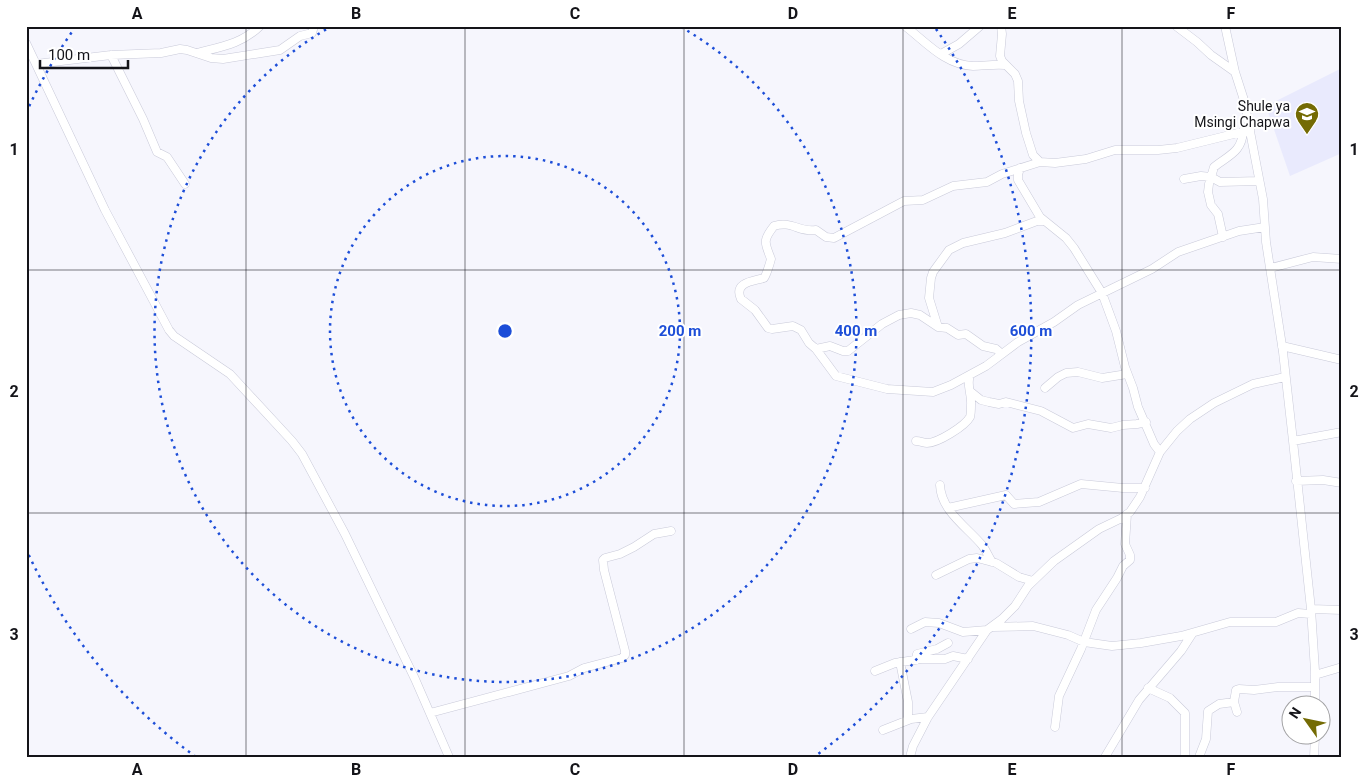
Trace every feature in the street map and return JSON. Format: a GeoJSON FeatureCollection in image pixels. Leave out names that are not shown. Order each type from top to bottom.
{"type":"FeatureCollection","features":[{"type":"Feature","properties":{"kind":"street"},"geometry":{"type":"LineString","coordinates":[[197,53],[227,47],[248,36],[260,26]]}},
{"type":"Feature","properties":{"kind":"street"},"geometry":{"type":"LineString","coordinates":[[36,64],[111,55],[161,53],[180,49],[218,59],[280,50],[300,36],[312,33],[314,26]]}},
{"type":"Feature","properties":{"kind":"street"},"geometry":{"type":"LineString","coordinates":[[905,26],[941,54],[956,62],[971,66],[1005,65]]}},
{"type":"Feature","properties":{"kind":"street"},"geometry":{"type":"LineString","coordinates":[[941,54],[959,44],[980,26]]}},
{"type":"Feature","properties":{"kind":"street"},"geometry":{"type":"LineString","coordinates":[[1001,26],[1000,56],[1005,65],[1015,74],[1018,81],[1019,101],[1026,133],[1033,156],[1040,162]]}},
{"type":"Feature","properties":{"kind":"street"},"geometry":{"type":"LineString","coordinates":[[1176,26],[1235,72]]}},
{"type":"Feature","properties":{"kind":"street"},"geometry":{"type":"LineString","coordinates":[[1225,26],[1235,72],[1244,100],[1247,130],[1259,181],[1266,226],[1266,242],[1294,441],[1296,481],[1311,611],[1315,696]]}},
{"type":"Feature","properties":{"kind":"street"},"geometry":{"type":"LineString","coordinates":[[26,44],[105,210],[169,330],[174,336],[230,374],[302,454],[348,540],[449,757]]}},
{"type":"Feature","properties":{"kind":"street"},"geometry":{"type":"LineString","coordinates":[[111,55],[157,152],[167,157],[185,184]]}},
{"type":"Feature","properties":{"kind":"street"},"geometry":{"type":"LineString","coordinates":[[1247,130],[1177,148],[1115,150],[1086,159],[1055,163],[1040,162],[1002,174],[987,182],[953,186],[923,200],[904,201],[834,238],[826,237],[816,230],[805,230],[792,225],[774,226],[766,240],[765,247],[771,259],[766,269],[766,276],[743,284],[739,295],[741,299],[755,310],[768,328],[793,326],[801,330],[809,343],[816,349],[836,376],[887,389],[933,392],[986,366],[1078,305],[1152,268],[1178,252],[1239,231],[1266,226]]}},
{"type":"Feature","properties":{"kind":"street"},"geometry":{"type":"LineString","coordinates":[[1223,237],[1218,214],[1212,205],[1208,192],[1211,177],[1214,167],[1227,159],[1241,145],[1247,130]]}},
{"type":"Feature","properties":{"kind":"street"},"geometry":{"type":"LineString","coordinates":[[1020,168],[1019,183],[1032,201],[1037,212],[1044,221],[1066,238],[1102,293],[1116,331],[1138,407],[1154,444],[1160,452]]}},
{"type":"Feature","properties":{"kind":"street"},"geometry":{"type":"LineString","coordinates":[[1184,179],[1201,176],[1211,177],[1220,182],[1259,181]]}},
{"type":"Feature","properties":{"kind":"street"},"geometry":{"type":"LineString","coordinates":[[938,327],[929,298],[931,278],[933,272],[949,250],[963,244],[1006,233],[1037,221],[1044,221]]}},
{"type":"Feature","properties":{"kind":"street"},"geometry":{"type":"LineString","coordinates":[[1271,268],[1313,257],[1342,259]]}},
{"type":"Feature","properties":{"kind":"street"},"geometry":{"type":"LineString","coordinates":[[816,349],[830,346],[843,351],[848,350],[882,324],[899,315],[911,313],[920,315],[938,327],[947,328],[958,335],[966,334],[983,346],[996,349],[1002,354]]}},
{"type":"Feature","properties":{"kind":"street"},"geometry":{"type":"LineString","coordinates":[[1282,346],[1342,360]]}},
{"type":"Feature","properties":{"kind":"street"},"geometry":{"type":"LineString","coordinates":[[1045,388],[1066,373],[1078,372],[1102,378],[1127,374]]}},
{"type":"Feature","properties":{"kind":"street"},"geometry":{"type":"LineString","coordinates":[[916,441],[930,443],[958,428],[970,416],[971,392],[968,384],[970,375]]}},
{"type":"Feature","properties":{"kind":"street"},"geometry":{"type":"LineString","coordinates":[[910,757],[913,746],[928,717],[989,629],[1015,606],[1033,581],[1054,561],[1099,529],[1127,514],[1145,488],[1160,452],[1169,440],[1190,419],[1214,403],[1253,384],[1285,377]]}},
{"type":"Feature","properties":{"kind":"street"},"geometry":{"type":"LineString","coordinates":[[971,392],[981,400],[999,404],[1006,402],[1041,412],[1073,428],[1088,424],[1111,428],[1146,422]]}},
{"type":"Feature","properties":{"kind":"street"},"geometry":{"type":"LineString","coordinates":[[1294,441],[1342,432]]}},
{"type":"Feature","properties":{"kind":"street"},"geometry":{"type":"LineString","coordinates":[[1296,481],[1323,480],[1342,483]]}},
{"type":"Feature","properties":{"kind":"street"},"geometry":{"type":"LineString","coordinates":[[948,508],[1006,495],[1014,504],[1039,502],[1081,484],[1145,488]]}},
{"type":"Feature","properties":{"kind":"street"},"geometry":{"type":"LineString","coordinates":[[940,486],[942,498],[948,508],[981,543],[992,562]]}},
{"type":"Feature","properties":{"kind":"street"},"geometry":{"type":"LineString","coordinates":[[1055,727],[1059,696],[1084,642],[1096,610],[1123,566],[1130,560],[1125,544],[1127,514]]}},
{"type":"Feature","properties":{"kind":"street"},"geometry":{"type":"LineString","coordinates":[[430,713],[569,676],[584,668],[622,658],[625,655],[625,651],[604,570],[604,560],[634,547],[654,534],[670,530]]}},
{"type":"Feature","properties":{"kind":"street"},"geometry":{"type":"LineString","coordinates":[[936,576],[942,571],[956,567],[973,558],[992,562],[1033,581]]}},
{"type":"Feature","properties":{"kind":"street"},"geometry":{"type":"LineString","coordinates":[[911,629],[925,622],[939,623],[958,631],[971,633],[989,629],[1033,626],[1068,635],[1084,642],[1112,646],[1158,641],[1192,634],[1230,622],[1276,622],[1298,613],[1342,610]]}},
{"type":"Feature","properties":{"kind":"street"},"geometry":{"type":"LineString","coordinates":[[916,660],[917,654],[937,649],[948,642],[958,631]]}},
{"type":"Feature","properties":{"kind":"street"},"geometry":{"type":"LineString","coordinates":[[1106,757],[1139,700],[1181,651],[1192,634]]}},
{"type":"Feature","properties":{"kind":"street"},"geometry":{"type":"LineString","coordinates":[[948,642],[949,657]]}},
{"type":"Feature","properties":{"kind":"street"},"geometry":{"type":"LineString","coordinates":[[875,671],[900,662],[945,659],[958,656],[968,659]]}},
{"type":"Feature","properties":{"kind":"street"},"geometry":{"type":"LineString","coordinates":[[900,662],[908,702],[908,720]]}},
{"type":"Feature","properties":{"kind":"street"},"geometry":{"type":"LineString","coordinates":[[1315,676],[1342,668]]}},
{"type":"Feature","properties":{"kind":"street"},"geometry":{"type":"LineString","coordinates":[[1237,712],[1234,694],[1239,689],[1315,687]]}},
{"type":"Feature","properties":{"kind":"street"},"geometry":{"type":"LineString","coordinates":[[1148,688],[1170,698],[1185,713],[1185,757]]}},
{"type":"Feature","properties":{"kind":"street"},"geometry":{"type":"LineString","coordinates":[[1199,757],[1206,739],[1208,712],[1219,704],[1234,702]]}},
{"type":"Feature","properties":{"kind":"street"},"geometry":{"type":"LineString","coordinates":[[883,730],[908,720],[928,717]]}},
{"type":"Feature","properties":{"kind":"shaded area"},"geometry":{"type":"Polygon","coordinates":[[[1340,69],[1342,75],[1342,153],[1290,176],[1266,106],[1340,69]]]}},
{"type":"Feature","properties":{"kind":"place","name":"Shule ya Msingi Chapwa"},"geometry":{"type":"Point","coordinates":[1307,135]}}]}
